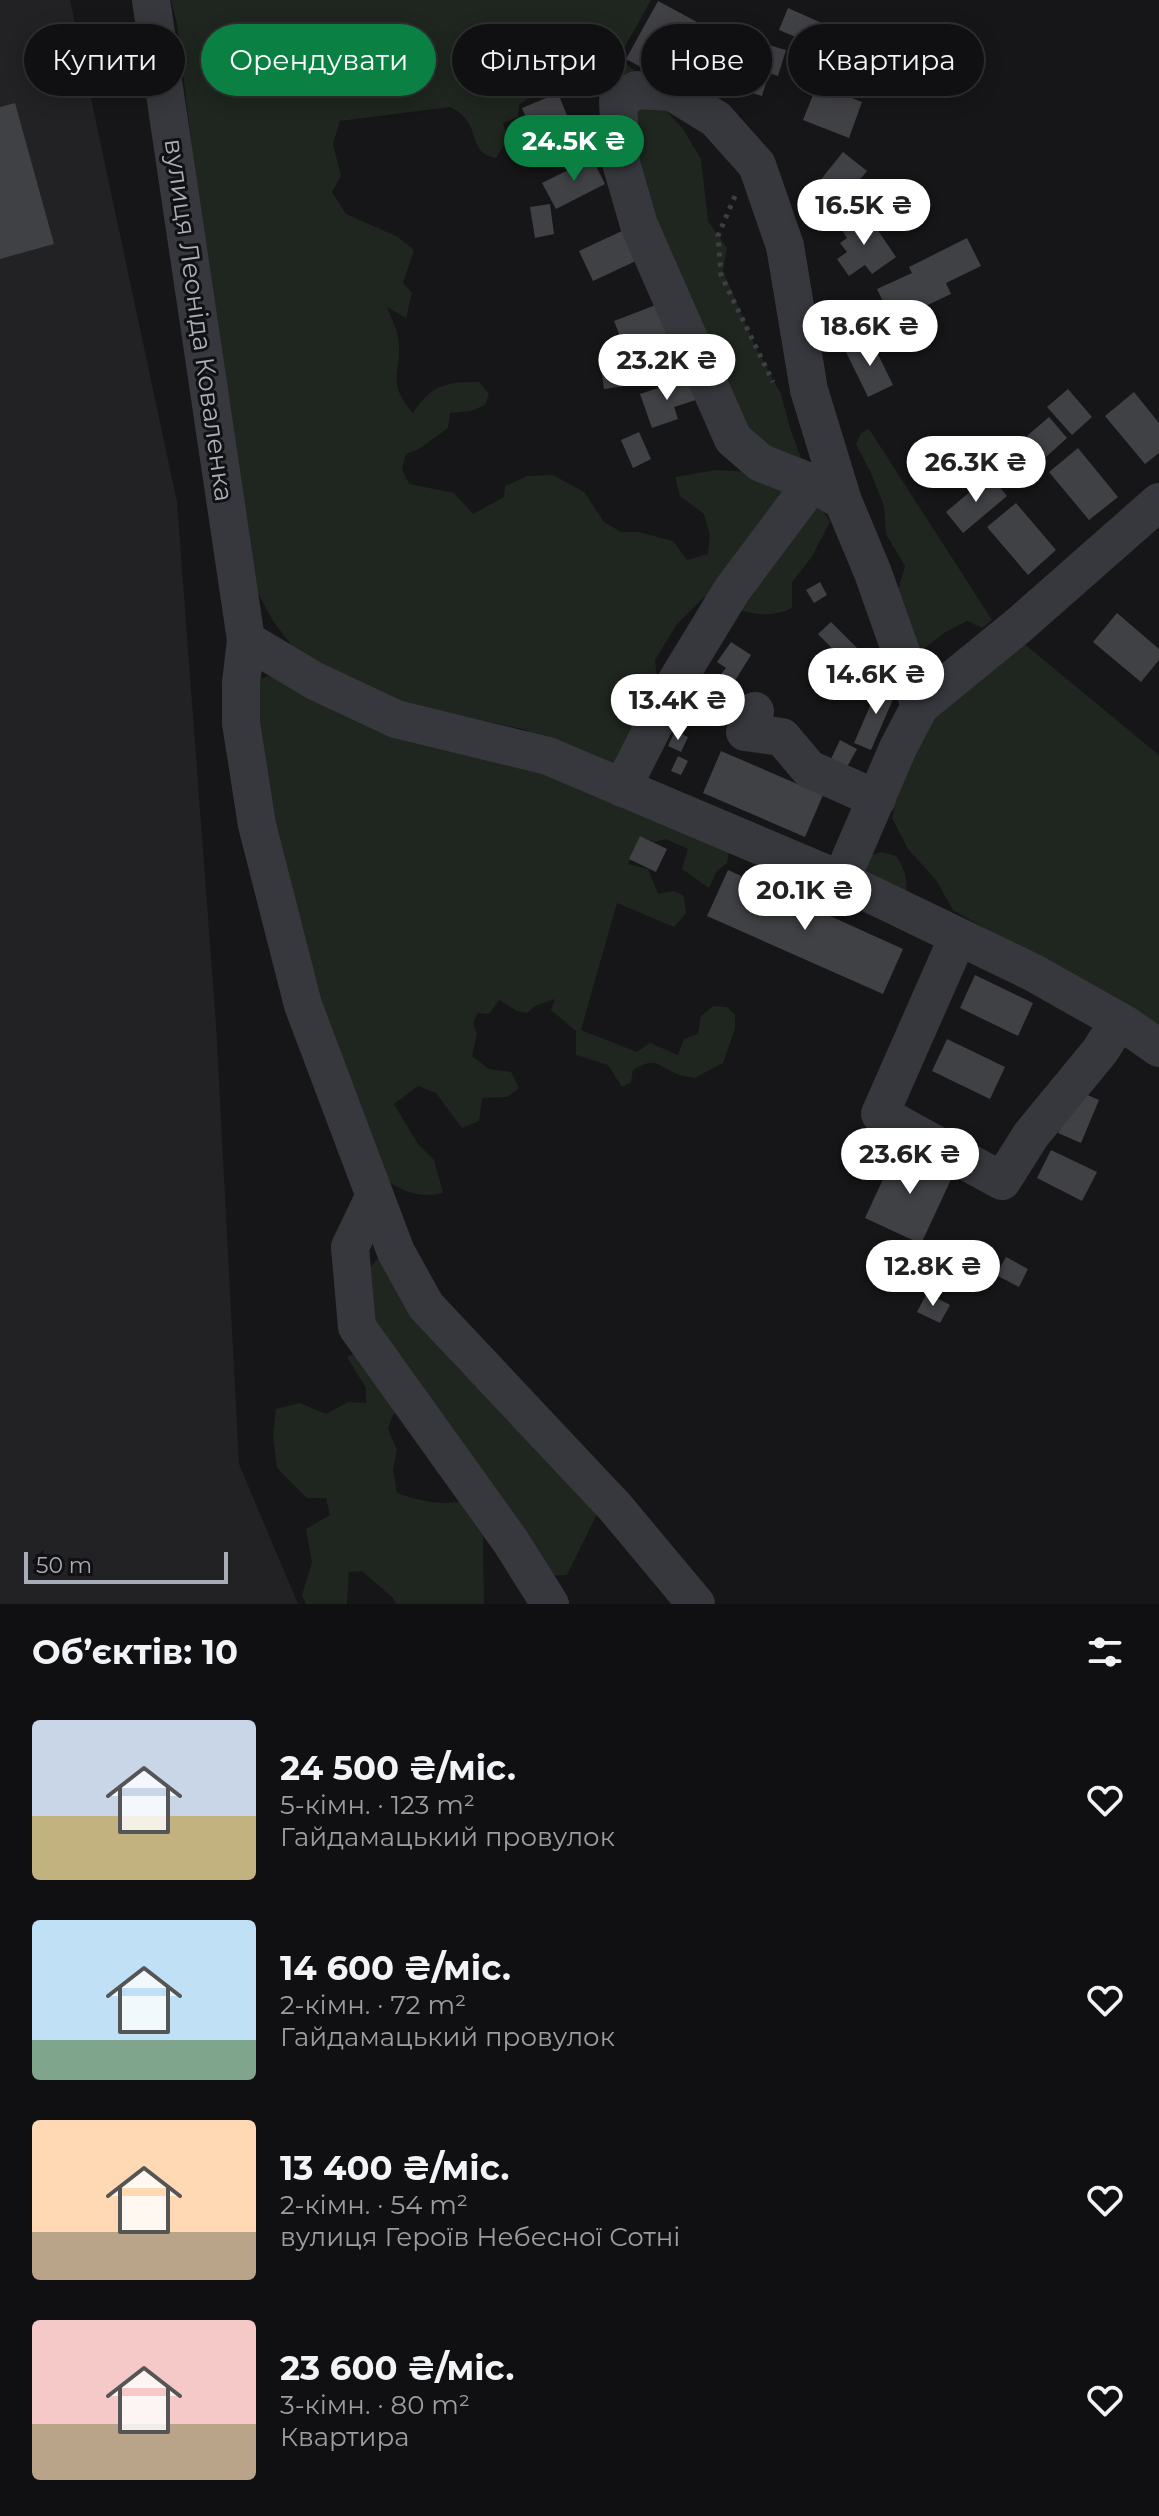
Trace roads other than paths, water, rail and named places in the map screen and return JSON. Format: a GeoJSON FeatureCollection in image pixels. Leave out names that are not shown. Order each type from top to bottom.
{"type":"FeatureCollection","features":[{"type":"Feature","properties":{"kind":"street","name":"вулиця Леоніда Коваленка"},"geometry":{"type":"LineString","coordinates":[[151,0],[246,640],[241,683],[241,723],[257,825],[303,1005],[396,1252],[426,1306],[615,1507],[696,1604]]}},
{"type":"Feature","properties":{"kind":"street"},"geometry":{"type":"LineString","coordinates":[[828,492],[761,463],[733,439],[639,225],[621,163],[618,101],[636,90],[672,92],[716,119],[757,165],[785,246],[828,492],[873,573],[920,706]]}},
{"type":"Feature","properties":{"kind":"street"},"geometry":{"type":"LineString","coordinates":[[622,788],[676,682],[732,590],[828,492]]}},
{"type":"Feature","properties":{"kind":"street"},"geometry":{"type":"LineString","coordinates":[[841,880],[898,748],[920,706],[1018,626],[1159,502]]}},
{"type":"Feature","properties":{"kind":"street"},"geometry":{"type":"LineString","coordinates":[[246,640],[315,681],[396,719],[548,756],[841,880],[1032,972],[1119,1021],[1159,1048]]}},
{"type":"Feature","properties":{"kind":"street"},"geometry":{"type":"LineString","coordinates":[[755,711],[745,732],[782,737],[809,769],[877,799]]}},
{"type":"Feature","properties":{"kind":"street"},"geometry":{"type":"LineString","coordinates":[[958,937],[880,1114],[1002,1181],[1031,1135],[1100,1051],[1119,1021]]}},
{"type":"Feature","properties":{"kind":"street"},"geometry":{"type":"LineString","coordinates":[[374,1197],[350,1247],[357,1327],[511,1542],[550,1604]]}}]}
